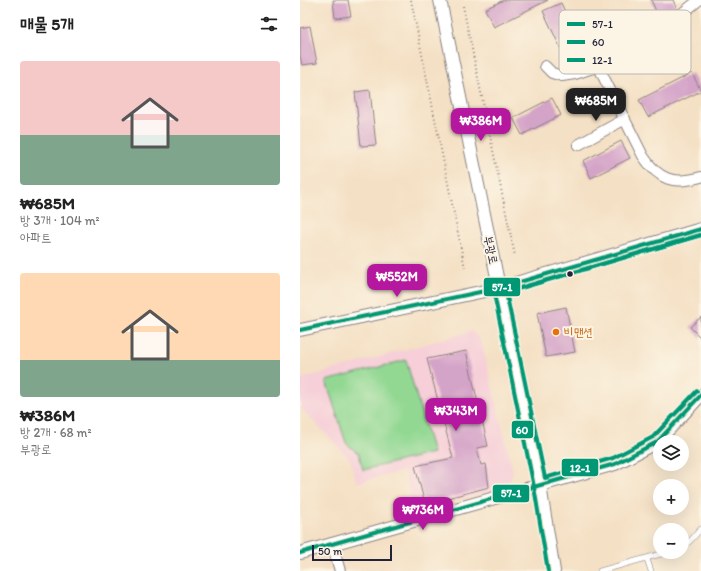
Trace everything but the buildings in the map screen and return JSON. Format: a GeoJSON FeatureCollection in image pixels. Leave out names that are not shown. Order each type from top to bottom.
{"type":"FeatureCollection","features":[{"type":"Feature","properties":{"kind":"street","name":"부광로"},"geometry":{"type":"LineString","coordinates":[[440,0],[498,288],[540,486],[554,571]]}},
{"type":"Feature","properties":{"kind":"street"},"geometry":{"type":"LineString","coordinates":[[686,10],[699,0]]}},
{"type":"Feature","properties":{"kind":"street"},"geometry":{"type":"LineString","coordinates":[[545,66],[552,73],[562,76],[575,74]]}},
{"type":"Feature","properties":{"kind":"street"},"geometry":{"type":"LineString","coordinates":[[602,74],[643,156],[651,167],[658,174],[668,179],[678,181],[701,177]]}},
{"type":"Feature","properties":{"kind":"street"},"geometry":{"type":"LineString","coordinates":[[578,145],[625,119]]}},
{"type":"Feature","properties":{"kind":"street"},"geometry":{"type":"LineString","coordinates":[[300,330],[498,288],[701,229]]}},
{"type":"Feature","properties":{"kind":"street"},"geometry":{"type":"LineString","coordinates":[[300,553],[615,464],[657,442],[701,396]]}},
{"type":"Feature","properties":{"kind":"street"},"geometry":{"type":"LineString","coordinates":[[332,544],[340,571]]}},
{"type":"Feature","properties":{"kind":"lane"},"geometry":{"type":"LineString","coordinates":[[689,542],[701,529]]}},
{"type":"Feature","properties":{"kind":"lane"},"geometry":{"type":"LineString","coordinates":[[600,571],[653,557]]}},
{"type":"Feature","properties":{"kind":"lane"},"geometry":{"type":"LineString","coordinates":[[647,559],[651,571]]}},
{"type":"Feature","properties":{"kind":"path"},"geometry":{"type":"LineString","coordinates":[[411,0],[465,268]]}},
{"type":"Feature","properties":{"kind":"path"},"geometry":{"type":"LineString","coordinates":[[463,6],[515,256]]}},
{"type":"Feature","properties":{"kind":"shaded area"},"geometry":{"type":"Polygon","coordinates":[[[472,331],[481,341],[513,472],[507,487],[415,511],[404,471],[357,483],[350,459],[300,407],[300,379],[472,331]]]}},
{"type":"Feature","properties":{"kind":"green space"},"geometry":{"type":"Polygon","coordinates":[[[406,360],[433,453],[363,470],[359,454],[346,443],[326,381],[406,360]]]}},
{"type":"Feature","properties":{"kind":"transit line","name":"57-1"},"geometry":{"type":"LineString","coordinates":[[300,330],[499,288],[701,229]]}},
{"type":"Feature","properties":{"kind":"transit line","name":"60"},"geometry":{"type":"LineString","coordinates":[[501,294],[701,235]]}},
{"type":"Feature","properties":{"kind":"transit line","name":"12-1"},"geometry":{"type":"LineString","coordinates":[[697,391],[653,437],[613,458],[545,478],[506,292],[701,235]]}},
{"type":"Feature","properties":{"kind":"transit line","name":"60"},"geometry":{"type":"LineString","coordinates":[[493,289],[534,487],[548,571]]}},
{"type":"Feature","properties":{"kind":"transit line","name":"57-1"},"geometry":{"type":"LineString","coordinates":[[300,553],[615,464],[657,442],[701,395]]}},
{"type":"Feature","properties":{"kind":"place","name":"비맨션"},"geometry":{"type":"Point","coordinates":[556,332]}}]}
